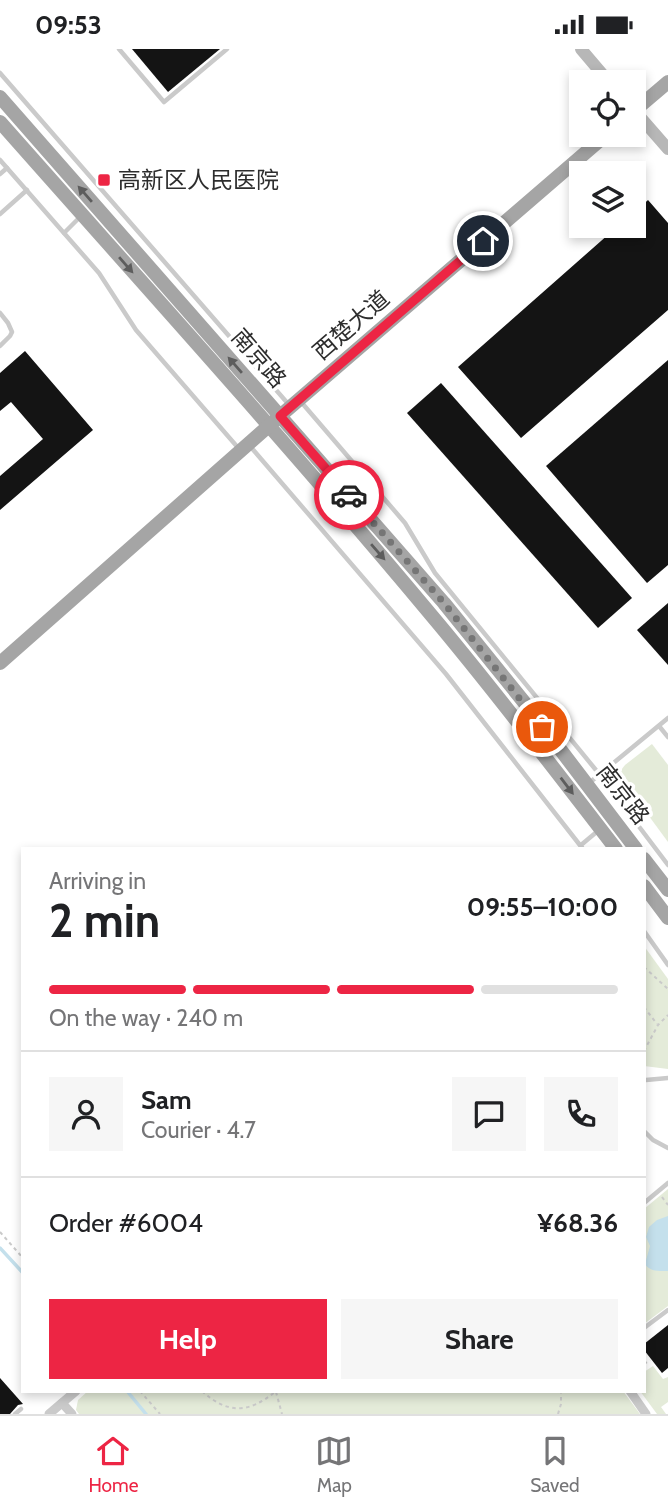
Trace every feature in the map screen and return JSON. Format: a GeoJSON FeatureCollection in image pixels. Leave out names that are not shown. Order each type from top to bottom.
{"type":"FeatureCollection","features":[{"type":"Feature","properties":{"kind":"main road"},"geometry":{"type":"LineString","coordinates":[[646,101],[668,82]]}},
{"type":"Feature","properties":{"kind":"main road","name":"南京路"},"geometry":{"type":"LineString","coordinates":[[0,97],[285,412],[444,603],[634,847]]}},
{"type":"Feature","properties":{"kind":"main road","name":"南京路"},"geometry":{"type":"LineString","coordinates":[[0,122],[82,215],[285,412],[440,625],[614,847]]}},
{"type":"Feature","properties":{"kind":"main road","name":"西楚大道"},"geometry":{"type":"LineString","coordinates":[[0,663],[592,147]]}},
{"type":"Feature","properties":{"kind":"main road","name":"南京路"},"geometry":{"type":"LineString","coordinates":[[646,862],[668,890]]}},
{"type":"Feature","properties":{"kind":"main road"},"geometry":{"type":"LineString","coordinates":[[646,892],[668,918]]}},
{"type":"Feature","properties":{"kind":"street"},"geometry":{"type":"LineString","coordinates":[[581,49],[599,70]]}},
{"type":"Feature","properties":{"kind":"street"},"geometry":{"type":"LineString","coordinates":[[646,124],[668,149]]}},
{"type":"Feature","properties":{"kind":"street"},"geometry":{"type":"LineString","coordinates":[[49,1414],[74,1393]]}},
{"type":"Feature","properties":{"kind":"street"},"geometry":{"type":"LineString","coordinates":[[631,1393],[646,1414]]}},
{"type":"Feature","properties":{"kind":"street"},"geometry":{"type":"LineString","coordinates":[[62,1403],[72,1414]]}},
{"type":"Feature","properties":{"kind":"lane"},"geometry":{"type":"LineString","coordinates":[[119,49],[164,102],[227,49]]}},
{"type":"Feature","properties":{"kind":"lane"},"geometry":{"type":"LineString","coordinates":[[0,73],[285,412],[405,523],[435,573],[600,775],[668,865]]}},
{"type":"Feature","properties":{"kind":"lane"},"geometry":{"type":"LineString","coordinates":[[0,160],[99,272],[136,330],[245,447],[446,674],[582,847],[600,829]]}},
{"type":"Feature","properties":{"kind":"lane"},"geometry":{"type":"LineString","coordinates":[[0,174],[7,168]]}},
{"type":"Feature","properties":{"kind":"lane"},"geometry":{"type":"LineString","coordinates":[[0,213],[27,190]]}},
{"type":"Feature","properties":{"kind":"lane"},"geometry":{"type":"LineString","coordinates":[[64,233],[82,215]]}},
{"type":"Feature","properties":{"kind":"lane"},"geometry":{"type":"LineString","coordinates":[[0,313],[12,332],[0,346]]}},
{"type":"Feature","properties":{"kind":"lane"},"geometry":{"type":"LineString","coordinates":[[587,785],[668,718]]}},
{"type":"Feature","properties":{"kind":"lane"},"geometry":{"type":"LineString","coordinates":[[659,726],[668,737]]}},
{"type":"Feature","properties":{"kind":"lane"},"geometry":{"type":"LineString","coordinates":[[646,935],[668,965]]}},
{"type":"Feature","properties":{"kind":"lane"},"geometry":{"type":"LineString","coordinates":[[646,1080],[668,1078]]}},
{"type":"Feature","properties":{"kind":"lane"},"geometry":{"type":"LineString","coordinates":[[646,1133],[668,1148]]}},
{"type":"Feature","properties":{"kind":"lane"},"geometry":{"type":"LineString","coordinates":[[646,1201],[668,1183]]}},
{"type":"Feature","properties":{"kind":"lane"},"geometry":{"type":"LineString","coordinates":[[646,1326],[668,1310]]}},
{"type":"Feature","properties":{"kind":"lane"},"geometry":{"type":"LineString","coordinates":[[15,1414],[21,1409]]}},
{"type":"Feature","properties":{"kind":"path"},"geometry":{"type":"LineString","coordinates":[[646,969],[668,989]]}},
{"type":"Feature","properties":{"kind":"path"},"geometry":{"type":"LineString","coordinates":[[646,1009],[658,1025]]}},
{"type":"Feature","properties":{"kind":"path"},"geometry":{"type":"LineString","coordinates":[[646,1047],[658,1025],[668,1015]]}},
{"type":"Feature","properties":{"kind":"path"},"geometry":{"type":"LineString","coordinates":[[658,1192],[668,1205]]}},
{"type":"Feature","properties":{"kind":"path"},"geometry":{"type":"LineString","coordinates":[[0,1232],[21,1256]]}},
{"type":"Feature","properties":{"kind":"path"},"geometry":{"type":"LineString","coordinates":[[646,1363],[650,1360]]}},
{"type":"Feature","properties":{"kind":"path"},"geometry":{"type":"LineString","coordinates":[[142,1393],[160,1414]]}},
{"type":"Feature","properties":{"kind":"path"},"geometry":{"type":"LineString","coordinates":[[204,1393],[210,1401]]}},
{"type":"Feature","properties":{"kind":"path"},"geometry":{"type":"LineString","coordinates":[[244,1413],[275,1393]]}},
{"type":"Feature","properties":{"kind":"path"},"geometry":{"type":"LineString","coordinates":[[276,1393],[282,1414]]}},
{"type":"Feature","properties":{"kind":"path"},"geometry":{"type":"LineString","coordinates":[[558,1414],[561,1393]]}},
{"type":"Feature","properties":{"kind":"green space"},"geometry":{"type":"Polygon","coordinates":[[[652,744],[668,765],[668,842],[618,774],[625,765],[652,744]]]}},
{"type":"Feature","properties":{"kind":"green space"},"geometry":{"type":"Polygon","coordinates":[[[646,949],[668,979],[668,1069],[646,1066],[646,949]]]}},
{"type":"Feature","properties":{"kind":"green space"},"geometry":{"type":"Polygon","coordinates":[[[668,1189],[668,1306],[646,1322],[646,1207],[668,1189]]]}},
{"type":"Feature","properties":{"kind":"green space"},"geometry":{"type":"Polygon","coordinates":[[[653,1366],[663,1379],[668,1377],[668,1402],[661,1407],[666,1414],[657,1414],[641,1393],[646,1393],[646,1371],[653,1366]]]}},
{"type":"Feature","properties":{"kind":"green space"},"geometry":{"type":"Polygon","coordinates":[[[86,1393],[624,1393],[640,1414],[79,1414],[76,1410],[78,1400],[86,1393]]]}},
{"type":"Feature","properties":{"kind":"water"},"geometry":{"type":"Polygon","coordinates":[[[668,1216],[668,1271],[652,1270],[646,1266],[650,1246],[646,1237],[649,1227],[668,1216]]]}},
{"type":"Feature","properties":{"kind":"building"},"geometry":{"type":"Polygon","coordinates":[[[132,49],[220,49],[168,92],[132,49]]]}},
{"type":"Feature","properties":{"kind":"building"},"geometry":{"type":"Polygon","coordinates":[[[648,200],[668,223],[668,310],[521,438],[458,367],[604,238],[646,238],[648,200]]]}},
{"type":"Feature","properties":{"kind":"building"},"geometry":{"type":"Polygon","coordinates":[[[25,351],[93,430],[0,510],[0,476],[43,439],[11,402],[0,411],[0,373],[25,351]]]}},
{"type":"Feature","properties":{"kind":"building"},"geometry":{"type":"Polygon","coordinates":[[[668,360],[668,565],[647,583],[546,466],[668,360]]]}},
{"type":"Feature","properties":{"kind":"building"},"geometry":{"type":"Polygon","coordinates":[[[441,383],[632,598],[598,628],[407,413],[441,383]]]}},
{"type":"Feature","properties":{"kind":"building"},"geometry":{"type":"Polygon","coordinates":[[[668,603],[668,665],[637,630],[668,603]]]}},
{"type":"Feature","properties":{"kind":"building"},"geometry":{"type":"Polygon","coordinates":[[[668,1325],[668,1368],[662,1373],[646,1353],[646,1342],[668,1325]]]}},
{"type":"Feature","properties":{"kind":"building"},"geometry":{"type":"Polygon","coordinates":[[[0,1378],[23,1404],[18,1405],[10,1414],[0,1414],[0,1378]]]}},
{"type":"Feature","properties":{"kind":"waterway"},"geometry":{"type":"LineString","coordinates":[[0,1248],[21,1271]]}},
{"type":"Feature","properties":{"kind":"waterway"},"geometry":{"type":"LineString","coordinates":[[129,1393],[146,1414]]}},
{"type":"Feature","properties":{"kind":"way so far"},"geometry":{"type":"LineString","coordinates":[[349,495],[444,603],[542,727]]}},
{"type":"Feature","properties":{"kind":"place","name":"高新区人民医院"},"geometry":{"type":"Point","coordinates":[104,180]}},
{"type":"Feature","properties":{"kind":"route"},"geometry":{"type":"LineString","coordinates":[[349,495],[280,416],[483,241]]}}]}
